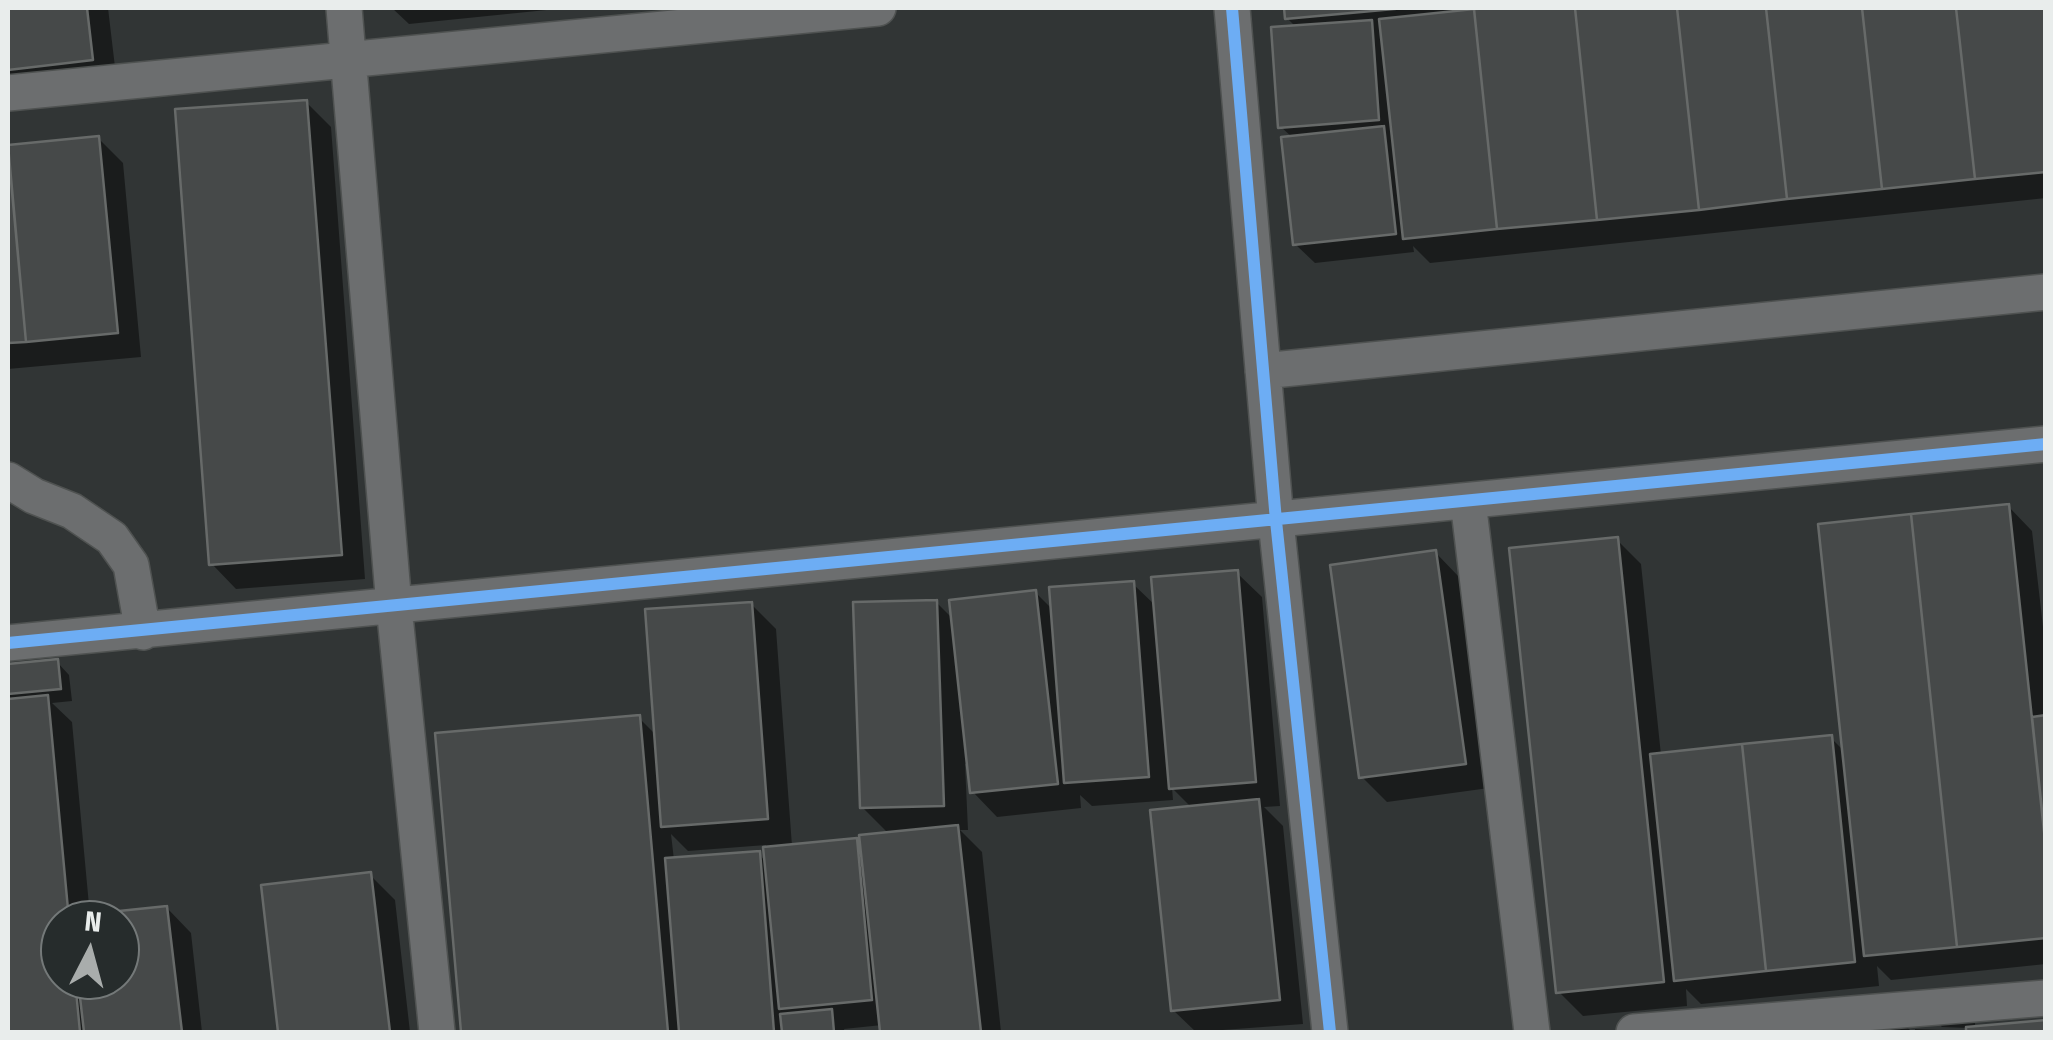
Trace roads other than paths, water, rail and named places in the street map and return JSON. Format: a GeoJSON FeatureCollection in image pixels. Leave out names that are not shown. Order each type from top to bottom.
{"type":"FeatureCollection","features":[{"type":"Feature","properties":{"kind":"street"},"geometry":{"type":"LineString","coordinates":[[344,8],[394,606],[436,1032]]}},
{"type":"Feature","properties":{"kind":"street"},"geometry":{"type":"LineString","coordinates":[[8,92],[878,8]]}},
{"type":"Feature","properties":{"kind":"street"},"geometry":{"type":"LineString","coordinates":[[1232,8],[1276,520],[1330,1032]]}},
{"type":"Feature","properties":{"kind":"street"},"geometry":{"type":"LineString","coordinates":[[1263,371],[2046,292]]}},
{"type":"Feature","properties":{"kind":"street"},"geometry":{"type":"LineString","coordinates":[[8,644],[2046,444]]}},
{"type":"Feature","properties":{"kind":"street"},"geometry":{"type":"LineString","coordinates":[[8,480],[34,496],[72,510],[112,538],[131,566],[143,632]]}},
{"type":"Feature","properties":{"kind":"street"},"geometry":{"type":"LineString","coordinates":[[1468,501],[1532,1032]]}},
{"type":"Feature","properties":{"kind":"street"},"geometry":{"type":"LineString","coordinates":[[1634,1032],[2046,998]]}}]}
